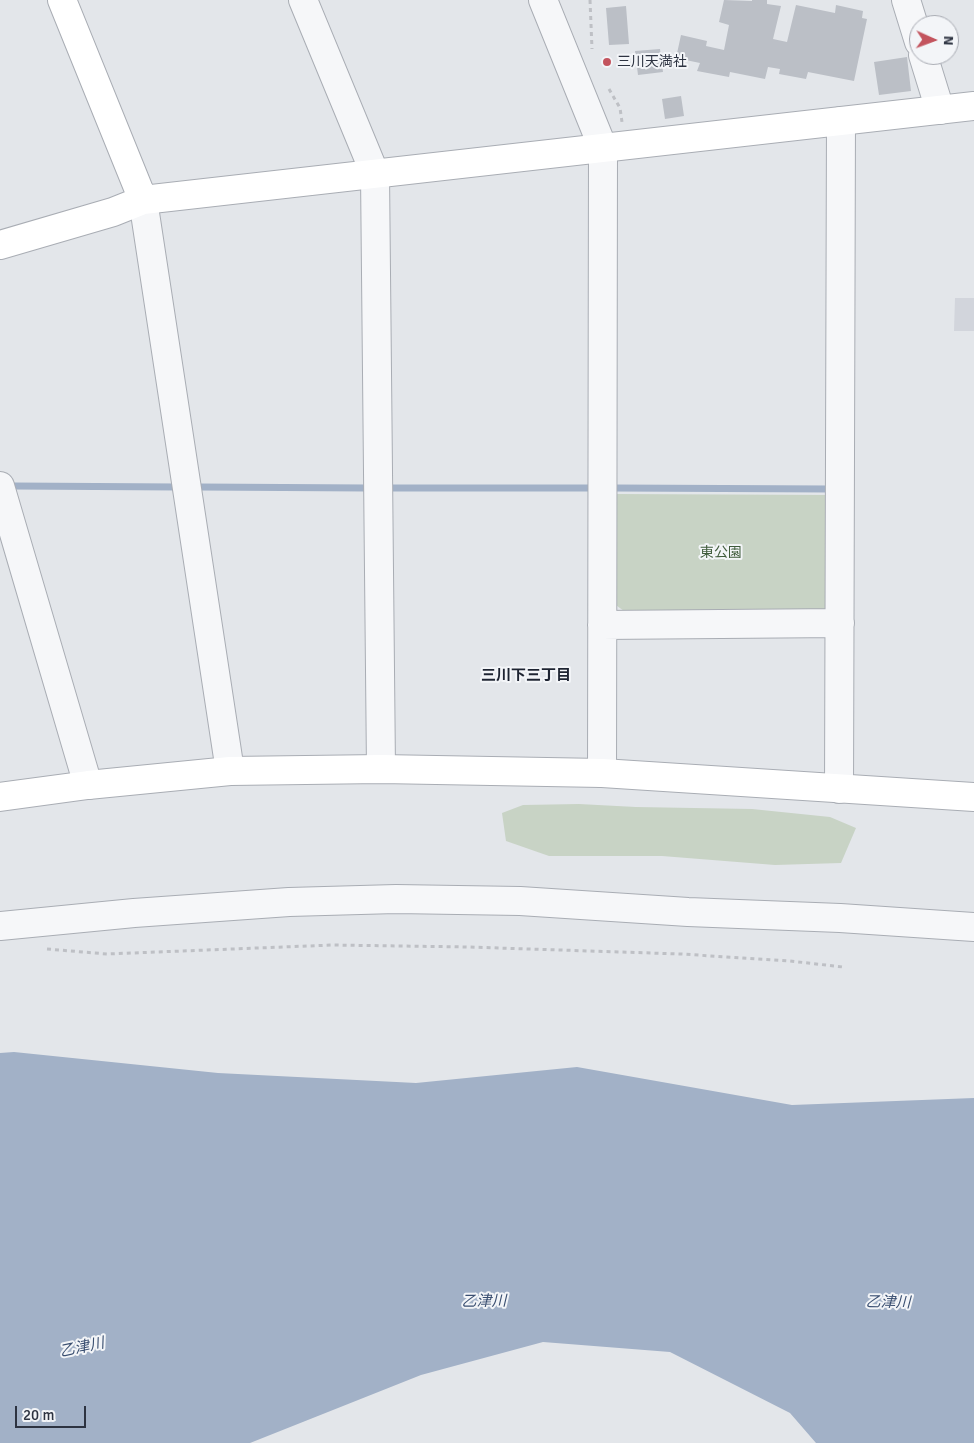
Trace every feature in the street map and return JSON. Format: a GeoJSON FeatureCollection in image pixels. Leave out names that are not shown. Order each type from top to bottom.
{"type":"FeatureCollection","features":[{"type":"Feature","properties":{"kind":"street"},"geometry":{"type":"LineString","coordinates":[[62,0],[143,200],[230,771]]}},
{"type":"Feature","properties":{"kind":"street"},"geometry":{"type":"LineString","coordinates":[[303,0],[375,174],[381,769]]}},
{"type":"Feature","properties":{"kind":"street"},"geometry":{"type":"LineString","coordinates":[[543,0],[603,148],[602,773]]}},
{"type":"Feature","properties":{"kind":"street"},"geometry":{"type":"LineString","coordinates":[[906,0],[911,15]]}},
{"type":"Feature","properties":{"kind":"street"},"geometry":{"type":"LineString","coordinates":[[926,65],[940,110]]}},
{"type":"Feature","properties":{"kind":"street"},"geometry":{"type":"LineString","coordinates":[[0,245],[113,212],[143,200],[974,106]]}},
{"type":"Feature","properties":{"kind":"street"},"geometry":{"type":"LineString","coordinates":[[839,789],[841,122]]}},
{"type":"Feature","properties":{"kind":"street"},"geometry":{"type":"LineString","coordinates":[[0,486],[88,785]]}},
{"type":"Feature","properties":{"kind":"street"},"geometry":{"type":"LineString","coordinates":[[602,625],[840,623]]}},
{"type":"Feature","properties":{"kind":"street"},"geometry":{"type":"LineString","coordinates":[[0,796],[230,771],[381,769],[602,773],[974,797]]}},
{"type":"Feature","properties":{"kind":"street"},"geometry":{"type":"LineString","coordinates":[[0,926],[134,913],[269,903],[396,899],[520,901],[688,912],[840,918],[974,928]]}},
{"type":"Feature","properties":{"kind":"path"},"geometry":{"type":"LineString","coordinates":[[590,0],[593,52]]}},
{"type":"Feature","properties":{"kind":"path"},"geometry":{"type":"LineString","coordinates":[[606,85],[620,108],[623,127]]}},
{"type":"Feature","properties":{"kind":"path"},"geometry":{"type":"LineString","coordinates":[[40,948],[107,954],[333,945],[468,947],[681,954],[790,961],[843,967]]}},
{"type":"Feature","properties":{"kind":"shaded area"},"geometry":{"type":"Polygon","coordinates":[[[955,298],[974,298],[974,331],[954,331],[955,298]]]}},
{"type":"Feature","properties":{"kind":"green space","name":"東公園"},"geometry":{"type":"Polygon","coordinates":[[[615,494],[830,495],[829,603],[823,611],[624,611],[613,603],[615,494]]]}},
{"type":"Feature","properties":{"kind":"green space"},"geometry":{"type":"Polygon","coordinates":[[[579,804],[752,809],[830,817],[856,828],[841,863],[775,865],[662,856],[549,856],[506,841],[502,813],[523,805],[579,804]]]}},
{"type":"Feature","properties":{"kind":"water","name":"乙津川"},"geometry":{"type":"Polygon","coordinates":[[[14,1052],[218,1073],[416,1083],[577,1067],[792,1105],[974,1098],[974,1443],[816,1443],[790,1413],[670,1352],[543,1342],[421,1375],[250,1443],[0,1443],[0,1053],[14,1052]]]}},
{"type":"Feature","properties":{"kind":"building"},"geometry":{"type":"Polygon","coordinates":[[[724,0],[767,0],[767,4],[781,6],[773,39],[787,42],[796,5],[835,13],[836,5],[863,11],[862,18],[867,19],[854,81],[808,72],[806,79],[779,74],[780,69],[768,67],[765,79],[730,72],[729,77],[697,71],[700,63],[676,58],[681,35],[707,41],[706,46],[724,50],[729,25],[719,22],[724,0]]]}},
{"type":"Feature","properties":{"kind":"building"},"geometry":{"type":"Polygon","coordinates":[[[626,6],[629,44],[609,45],[606,8],[626,6]]]}},
{"type":"Feature","properties":{"kind":"building"},"geometry":{"type":"Polygon","coordinates":[[[660,49],[663,72],[638,75],[635,51],[660,49]]]}},
{"type":"Feature","properties":{"kind":"building"},"geometry":{"type":"Polygon","coordinates":[[[907,57],[911,91],[879,95],[874,62],[907,57]]]}},
{"type":"Feature","properties":{"kind":"building"},"geometry":{"type":"Polygon","coordinates":[[[681,96],[684,116],[665,119],[662,99],[681,96]]]}},
{"type":"Feature","properties":{"kind":"waterway"},"geometry":{"type":"LineString","coordinates":[[13,486],[178,487]]}},
{"type":"Feature","properties":{"kind":"waterway"},"geometry":{"type":"LineString","coordinates":[[199,487],[367,488]]}},
{"type":"Feature","properties":{"kind":"waterway"},"geometry":{"type":"LineString","coordinates":[[389,488],[594,488]]}},
{"type":"Feature","properties":{"kind":"waterway"},"geometry":{"type":"LineString","coordinates":[[615,488],[830,489]]}},
{"type":"Feature","properties":{"kind":"place","name":"三川天満社"},"geometry":{"type":"Point","coordinates":[607,62]}},
{"type":"Feature","properties":{"kind":"district","name":"三川下三丁目"},"geometry":{"type":"Point","coordinates":[526,676]}}]}
